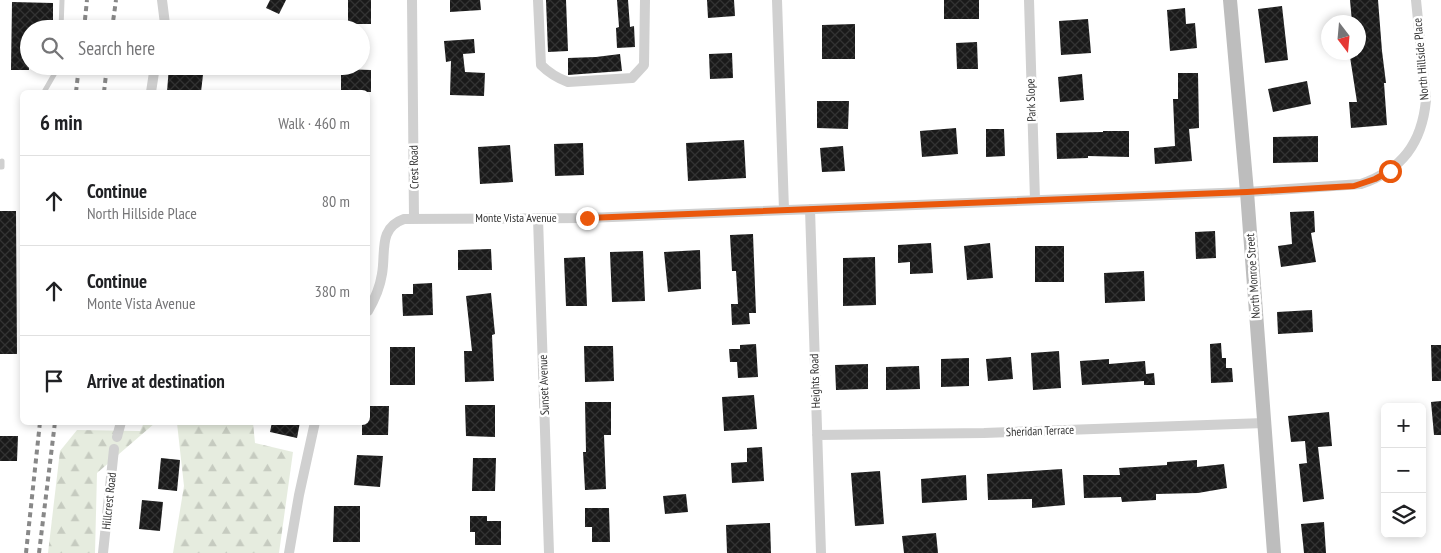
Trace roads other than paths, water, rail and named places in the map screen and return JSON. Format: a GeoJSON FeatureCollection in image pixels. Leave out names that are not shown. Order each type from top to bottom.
{"type":"FeatureCollection","features":[{"type":"Feature","properties":{"kind":"main road","name":"North Monroe Street"},"geometry":{"type":"LineString","coordinates":[[1230,0],[1247,192],[1274,553]]}},
{"type":"Feature","properties":{"kind":"street"},"geometry":{"type":"LineString","coordinates":[[162,0],[164,20]]}},
{"type":"Feature","properties":{"kind":"street","name":"Crest Road"},"geometry":{"type":"LineString","coordinates":[[412,0],[414,218]]}},
{"type":"Feature","properties":{"kind":"street"},"geometry":{"type":"LineString","coordinates":[[538,0],[541,65],[546,71],[568,82],[632,78],[644,65],[645,0]]}},
{"type":"Feature","properties":{"kind":"street"},"geometry":{"type":"LineString","coordinates":[[777,0],[784,210]]}},
{"type":"Feature","properties":{"kind":"street","name":"Park Slope"},"geometry":{"type":"LineString","coordinates":[[1029,0],[1035,200]]}},
{"type":"Feature","properties":{"kind":"street","name":"North Hillside Place"},"geometry":{"type":"LineString","coordinates":[[1247,192],[1354,186],[1375,179],[1390,171],[1401,161],[1412,148],[1420,132],[1426,100],[1416,0]]}},
{"type":"Feature","properties":{"kind":"street"},"geometry":{"type":"LineString","coordinates":[[151,90],[154,75]]}},
{"type":"Feature","properties":{"kind":"street","name":"Monte Vista Avenue"},"geometry":{"type":"LineString","coordinates":[[414,218],[587,218],[1247,192]]}},
{"type":"Feature","properties":{"kind":"street","name":"Heights Road"},"geometry":{"type":"LineString","coordinates":[[810,209],[821,553]]}},
{"type":"Feature","properties":{"kind":"street"},"geometry":{"type":"LineString","coordinates":[[370,307],[382,273],[386,235],[390,227],[396,222],[414,218]]}},
{"type":"Feature","properties":{"kind":"street","name":"Sunset Avenue"},"geometry":{"type":"LineString","coordinates":[[538,218],[549,553]]}},
{"type":"Feature","properties":{"kind":"street","name":"Sheridan Terrace"},"geometry":{"type":"LineString","coordinates":[[817,435],[984,433],[1264,424]]}},
{"type":"Feature","properties":{"kind":"street"},"geometry":{"type":"LineString","coordinates":[[118,437],[120,425]]}},
{"type":"Feature","properties":{"kind":"street"},"geometry":{"type":"LineString","coordinates":[[289,553],[314,425]]}},
{"type":"Feature","properties":{"kind":"street","name":"Hillcrest Road"},"geometry":{"type":"LineString","coordinates":[[103,553],[114,449]]}},
{"type":"Feature","properties":{"kind":"lane"},"geometry":{"type":"LineString","coordinates":[[61,20],[62,0]]}},
{"type":"Feature","properties":{"kind":"lane"},"geometry":{"type":"LineString","coordinates":[[45,90],[54,75]]}},
{"type":"Feature","properties":{"kind":"railway"},"geometry":{"type":"LineString","coordinates":[[85,20],[87,0]]}},
{"type":"Feature","properties":{"kind":"railway"},"geometry":{"type":"LineString","coordinates":[[113,20],[116,0]]}},
{"type":"Feature","properties":{"kind":"railway"},"geometry":{"type":"LineString","coordinates":[[76,90],[78,75]]}},
{"type":"Feature","properties":{"kind":"railway"},"geometry":{"type":"LineString","coordinates":[[104,90],[106,75]]}},
{"type":"Feature","properties":{"kind":"railway"},"geometry":{"type":"LineString","coordinates":[[26,553],[40,425]]}},
{"type":"Feature","properties":{"kind":"railway"},"geometry":{"type":"LineString","coordinates":[[39,553],[55,425]]}}]}
